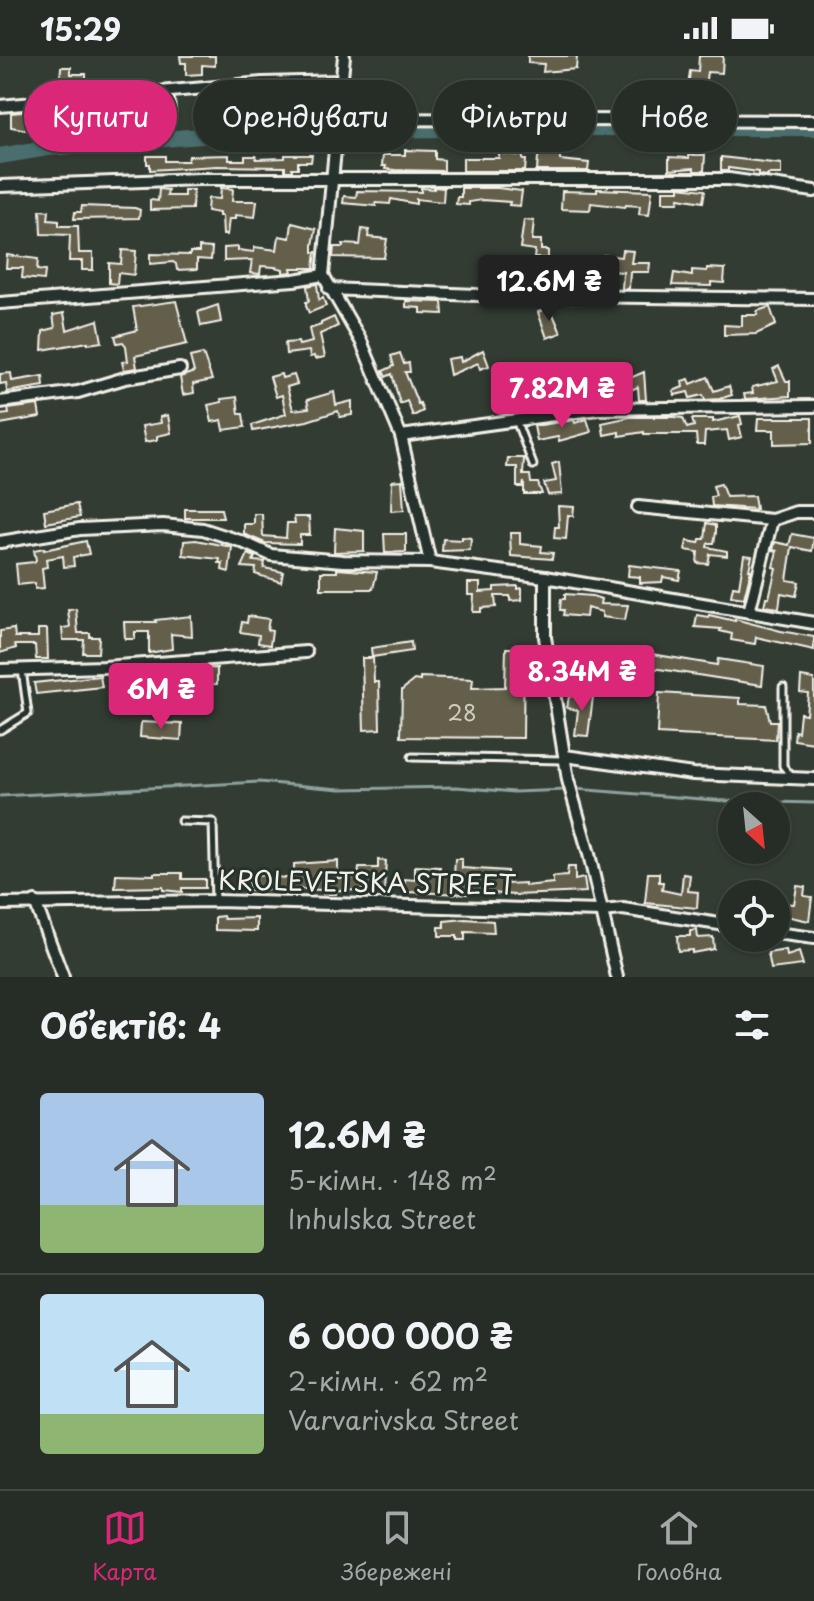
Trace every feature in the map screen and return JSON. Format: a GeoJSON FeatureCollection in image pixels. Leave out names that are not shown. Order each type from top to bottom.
{"type":"FeatureCollection","features":[{"type":"Feature","properties":{"kind":"street"},"geometry":{"type":"LineString","coordinates":[[342,80],[344,56]]}},
{"type":"Feature","properties":{"kind":"street"},"geometry":{"type":"LineString","coordinates":[[0,106],[193,89]]}},
{"type":"Feature","properties":{"kind":"street"},"geometry":{"type":"LineString","coordinates":[[417,121],[814,121]]}},
{"type":"Feature","properties":{"kind":"street"},"geometry":{"type":"LineString","coordinates":[[334,152],[323,275],[361,341],[401,436],[430,562]]}},
{"type":"Feature","properties":{"kind":"street"},"geometry":{"type":"LineString","coordinates":[[0,186],[200,179],[729,179],[814,191]]}},
{"type":"Feature","properties":{"kind":"street"},"geometry":{"type":"LineString","coordinates":[[0,303],[294,280],[323,275]]}},
{"type":"Feature","properties":{"kind":"street"},"geometry":{"type":"LineString","coordinates":[[329,289],[477,295],[814,299]]}},
{"type":"Feature","properties":{"kind":"street"},"geometry":{"type":"LineString","coordinates":[[0,402],[78,392],[125,378],[180,369]]}},
{"type":"Feature","properties":{"kind":"street"},"geometry":{"type":"LineString","coordinates":[[401,436],[598,409],[814,406]]}},
{"type":"Feature","properties":{"kind":"street"},"geometry":{"type":"LineString","coordinates":[[638,507],[772,520],[796,512],[814,512]]}},
{"type":"Feature","properties":{"kind":"street"},"geometry":{"type":"LineString","coordinates":[[749,612],[772,520]]}},
{"type":"Feature","properties":{"kind":"street"},"geometry":{"type":"LineString","coordinates":[[0,542],[80,529],[163,525],[203,529],[271,555],[343,561],[430,562],[545,577],[814,623]]}},
{"type":"Feature","properties":{"kind":"street"},"geometry":{"type":"LineString","coordinates":[[545,577],[545,637],[568,780],[617,977]]}},
{"type":"Feature","properties":{"kind":"street"},"geometry":{"type":"LineString","coordinates":[[0,670],[104,667],[306,652]]}},
{"type":"Feature","properties":{"kind":"street"},"geometry":{"type":"LineString","coordinates":[[565,758],[693,774],[814,779]]}},
{"type":"Feature","properties":{"kind":"street","name":"KROLEVETSKA STREET"},"geometry":{"type":"LineString","coordinates":[[0,904],[215,901],[601,911],[623,909],[718,924]]}},
{"type":"Feature","properties":{"kind":"street"},"geometry":{"type":"LineString","coordinates":[[35,902],[63,977]]}},
{"type":"Feature","properties":{"kind":"street"},"geometry":{"type":"LineString","coordinates":[[790,935],[814,938]]}},
{"type":"Feature","properties":{"kind":"lane"},"geometry":{"type":"LineString","coordinates":[[515,419],[533,465]]}},
{"type":"Feature","properties":{"kind":"lane"},"geometry":{"type":"LineString","coordinates":[[0,730],[28,713],[22,669]]}},
{"type":"Feature","properties":{"kind":"lane"},"geometry":{"type":"LineString","coordinates":[[783,687],[783,766],[794,779]]}},
{"type":"Feature","properties":{"kind":"lane"},"geometry":{"type":"LineString","coordinates":[[412,757],[565,758]]}},
{"type":"Feature","properties":{"kind":"lane"},"geometry":{"type":"LineString","coordinates":[[181,821],[213,822],[215,901]]}},
{"type":"Feature","properties":{"kind":"building"},"geometry":{"type":"Polygon","coordinates":[[[180,56],[215,56],[215,66],[202,65],[202,74],[186,75],[186,63],[181,63],[180,56]]]}},
{"type":"Feature","properties":{"kind":"building"},"geometry":{"type":"Polygon","coordinates":[[[528,56],[577,56],[576,69],[543,72],[544,64],[528,63],[528,56]]]}},
{"type":"Feature","properties":{"kind":"building"},"geometry":{"type":"Polygon","coordinates":[[[699,56],[723,56],[722,73],[707,72],[706,80],[689,80],[690,71],[698,72],[699,56]]]}},
{"type":"Feature","properties":{"kind":"building"},"geometry":{"type":"Polygon","coordinates":[[[61,67],[71,67],[71,74],[86,74],[86,80],[60,80],[61,67]]]}},
{"type":"Feature","properties":{"kind":"building"},"geometry":{"type":"Polygon","coordinates":[[[24,112],[24,129],[11,127],[11,113],[24,112]]]}},
{"type":"Feature","properties":{"kind":"building"},"geometry":{"type":"Polygon","coordinates":[[[433,151],[435,159],[444,160],[444,171],[395,170],[382,166],[383,155],[405,155],[405,152],[433,151]]]}},
{"type":"Feature","properties":{"kind":"building"},"geometry":{"type":"Polygon","coordinates":[[[560,152],[560,160],[589,163],[588,171],[537,171],[538,157],[560,152]]]}},
{"type":"Feature","properties":{"kind":"building"},"geometry":{"type":"Polygon","coordinates":[[[499,153],[523,156],[526,160],[525,171],[463,171],[463,158],[499,158],[499,153]]]}},
{"type":"Feature","properties":{"kind":"building"},"geometry":{"type":"Polygon","coordinates":[[[229,155],[229,160],[245,160],[245,156],[256,156],[256,159],[312,155],[311,162],[298,162],[298,168],[292,168],[292,171],[285,171],[285,167],[217,166],[150,170],[150,164],[147,164],[147,156],[165,156],[165,161],[188,161],[189,156],[229,155]]]}},
{"type":"Feature","properties":{"kind":"building"},"geometry":{"type":"Polygon","coordinates":[[[689,155],[705,155],[704,171],[694,171],[694,168],[669,170],[669,157],[689,158],[689,155]]]}},
{"type":"Feature","properties":{"kind":"building"},"geometry":{"type":"Polygon","coordinates":[[[721,157],[781,164],[781,174],[758,175],[758,172],[728,168],[728,171],[721,171],[721,157]]]}},
{"type":"Feature","properties":{"kind":"building"},"geometry":{"type":"Polygon","coordinates":[[[679,187],[705,190],[703,202],[679,198],[678,202],[663,202],[663,190],[679,190],[679,187]]]}},
{"type":"Feature","properties":{"kind":"building"},"geometry":{"type":"Polygon","coordinates":[[[221,188],[233,189],[232,201],[257,201],[255,217],[235,215],[235,219],[229,219],[227,235],[223,235],[222,216],[207,211],[208,198],[220,199],[221,188]]]}},
{"type":"Feature","properties":{"kind":"building"},"geometry":{"type":"Polygon","coordinates":[[[421,188],[444,188],[443,202],[416,199],[416,204],[391,199],[390,204],[376,203],[376,206],[343,203],[344,196],[356,197],[357,191],[421,192],[421,188]]]}},
{"type":"Feature","properties":{"kind":"building"},"geometry":{"type":"Polygon","coordinates":[[[461,188],[522,191],[520,206],[482,200],[469,202],[469,205],[456,204],[457,197],[461,197],[461,188]]]}},
{"type":"Feature","properties":{"kind":"building"},"geometry":{"type":"Polygon","coordinates":[[[159,189],[168,190],[167,196],[184,196],[184,190],[193,190],[192,209],[150,210],[150,200],[158,201],[159,189]]]}},
{"type":"Feature","properties":{"kind":"building"},"geometry":{"type":"Polygon","coordinates":[[[597,189],[652,191],[649,215],[639,214],[640,206],[626,205],[591,203],[590,210],[561,209],[562,191],[597,192],[597,189]]]}},
{"type":"Feature","properties":{"kind":"building"},"geometry":{"type":"Polygon","coordinates":[[[82,206],[135,208],[140,210],[139,218],[74,219],[75,212],[81,212],[82,206]]]}},
{"type":"Feature","properties":{"kind":"building"},"geometry":{"type":"Polygon","coordinates":[[[40,210],[49,211],[48,220],[59,221],[59,226],[78,226],[79,253],[93,253],[93,270],[82,270],[82,261],[69,261],[70,235],[41,234],[40,210]]]}},
{"type":"Feature","properties":{"kind":"building"},"geometry":{"type":"Polygon","coordinates":[[[524,220],[534,221],[532,240],[541,240],[541,250],[548,250],[548,258],[534,258],[535,250],[520,248],[524,220]]]}},
{"type":"Feature","properties":{"kind":"building"},"geometry":{"type":"Polygon","coordinates":[[[292,223],[316,229],[314,268],[291,268],[292,272],[283,273],[283,269],[261,266],[260,274],[250,273],[252,260],[224,261],[224,248],[238,247],[238,250],[254,252],[255,247],[277,250],[279,236],[290,238],[292,223]]]}},
{"type":"Feature","properties":{"kind":"building"},"geometry":{"type":"Polygon","coordinates":[[[362,229],[369,230],[368,237],[387,239],[384,258],[333,257],[334,247],[360,245],[362,229]]]}},
{"type":"Feature","properties":{"kind":"building"},"geometry":{"type":"Polygon","coordinates":[[[199,247],[212,248],[211,260],[197,259],[197,269],[177,270],[173,262],[150,264],[150,254],[190,255],[190,252],[199,252],[199,247]]]}},
{"type":"Feature","properties":{"kind":"building"},"geometry":{"type":"Polygon","coordinates":[[[122,250],[136,251],[134,275],[118,273],[117,284],[109,283],[109,263],[121,264],[122,250]]]}},
{"type":"Feature","properties":{"kind":"building"},"geometry":{"type":"Polygon","coordinates":[[[622,250],[633,251],[631,263],[650,263],[649,272],[630,272],[629,289],[622,289],[623,272],[597,270],[596,275],[562,272],[563,263],[602,264],[603,255],[621,257],[622,250]]]}},
{"type":"Feature","properties":{"kind":"building"},"geometry":{"type":"Polygon","coordinates":[[[7,255],[38,259],[37,270],[45,271],[44,280],[22,278],[23,268],[6,268],[7,255]]]}},
{"type":"Feature","properties":{"kind":"building"},"geometry":{"type":"Polygon","coordinates":[[[707,268],[725,269],[724,283],[711,282],[711,286],[672,285],[674,273],[692,276],[692,270],[707,271],[707,268]]]}},
{"type":"Feature","properties":{"kind":"building"},"geometry":{"type":"Polygon","coordinates":[[[317,284],[319,300],[323,298],[326,306],[309,313],[306,306],[309,301],[307,286],[317,284]]]}},
{"type":"Feature","properties":{"kind":"building"},"geometry":{"type":"Polygon","coordinates":[[[176,301],[187,344],[135,356],[137,368],[124,370],[122,362],[128,361],[126,346],[123,342],[117,343],[115,336],[137,330],[133,307],[176,301]]]}},
{"type":"Feature","properties":{"kind":"building"},"geometry":{"type":"Polygon","coordinates":[[[406,301],[442,302],[443,314],[421,313],[421,308],[406,307],[406,301]]]}},
{"type":"Feature","properties":{"kind":"building"},"geometry":{"type":"Polygon","coordinates":[[[218,305],[221,322],[201,326],[198,312],[218,305]]]}},
{"type":"Feature","properties":{"kind":"building"},"geometry":{"type":"Polygon","coordinates":[[[550,307],[561,333],[547,338],[538,312],[550,307]]]}},
{"type":"Feature","properties":{"kind":"building"},"geometry":{"type":"Polygon","coordinates":[[[770,307],[776,325],[756,334],[724,335],[724,325],[742,326],[742,315],[758,315],[757,311],[770,307]]]}},
{"type":"Feature","properties":{"kind":"building"},"geometry":{"type":"Polygon","coordinates":[[[64,313],[67,330],[98,320],[102,342],[42,350],[43,331],[55,328],[53,315],[64,313]]]}},
{"type":"Feature","properties":{"kind":"building"},"geometry":{"type":"Polygon","coordinates":[[[334,317],[338,326],[320,334],[325,357],[315,359],[314,356],[310,357],[309,351],[286,354],[285,343],[298,342],[299,345],[312,342],[309,329],[334,317]]]}},
{"type":"Feature","properties":{"kind":"building"},"geometry":{"type":"Polygon","coordinates":[[[483,350],[489,366],[480,369],[478,363],[450,375],[447,359],[460,357],[461,362],[483,350]]]}},
{"type":"Feature","properties":{"kind":"building"},"geometry":{"type":"Polygon","coordinates":[[[400,353],[404,364],[409,363],[410,372],[405,372],[423,411],[413,416],[407,401],[400,404],[392,374],[386,377],[383,371],[394,366],[391,356],[400,353]]]}},
{"type":"Feature","properties":{"kind":"building"},"geometry":{"type":"Polygon","coordinates":[[[203,354],[212,380],[193,384],[194,393],[183,395],[180,377],[194,372],[190,357],[203,354]]]}},
{"type":"Feature","properties":{"kind":"building"},"geometry":{"type":"Polygon","coordinates":[[[779,366],[786,381],[790,381],[790,396],[745,399],[744,394],[753,393],[752,387],[778,381],[773,369],[779,366]]]}},
{"type":"Feature","properties":{"kind":"building"},"geometry":{"type":"Polygon","coordinates":[[[644,372],[646,400],[639,400],[638,387],[606,400],[602,390],[644,372]]]}},
{"type":"Feature","properties":{"kind":"building"},"geometry":{"type":"Polygon","coordinates":[[[11,373],[12,381],[43,376],[44,386],[7,392],[6,383],[0,384],[0,374],[11,373]]]}},
{"type":"Feature","properties":{"kind":"building"},"geometry":{"type":"Polygon","coordinates":[[[281,374],[282,378],[294,375],[297,384],[287,387],[293,410],[309,408],[307,400],[334,392],[336,405],[352,401],[352,415],[340,417],[338,411],[307,421],[253,431],[252,425],[286,414],[282,395],[276,397],[270,377],[281,374]]]}},
{"type":"Feature","properties":{"kind":"building"},"geometry":{"type":"Polygon","coordinates":[[[708,377],[714,391],[729,386],[732,395],[705,400],[703,395],[690,398],[688,392],[675,395],[673,391],[683,387],[682,381],[689,379],[691,384],[708,377]]]}},
{"type":"Feature","properties":{"kind":"building"},"geometry":{"type":"Polygon","coordinates":[[[520,387],[527,391],[523,399],[525,407],[505,414],[498,394],[510,390],[513,400],[520,387]]]}},
{"type":"Feature","properties":{"kind":"building"},"geometry":{"type":"Polygon","coordinates":[[[237,397],[239,414],[243,414],[245,427],[224,430],[222,420],[212,422],[208,405],[237,397]]]}},
{"type":"Feature","properties":{"kind":"building"},"geometry":{"type":"Polygon","coordinates":[[[38,405],[40,417],[0,424],[0,415],[9,414],[8,409],[38,405]]]}},
{"type":"Feature","properties":{"kind":"building"},"geometry":{"type":"Polygon","coordinates":[[[168,415],[171,433],[145,442],[142,426],[161,423],[160,417],[168,415]]]}},
{"type":"Feature","properties":{"kind":"building"},"geometry":{"type":"Polygon","coordinates":[[[740,416],[742,437],[729,440],[727,430],[705,432],[704,445],[697,445],[696,434],[644,432],[619,436],[619,432],[604,435],[602,423],[630,417],[674,417],[683,418],[687,428],[694,426],[692,419],[713,419],[713,422],[740,416]]]}},
{"type":"Feature","properties":{"kind":"building"},"geometry":{"type":"Polygon","coordinates":[[[758,418],[812,418],[812,443],[774,444],[774,430],[757,430],[758,418]]]}},
{"type":"Feature","properties":{"kind":"building"},"geometry":{"type":"Polygon","coordinates":[[[587,419],[591,432],[559,441],[558,437],[537,441],[534,426],[587,419]]]}},
{"type":"Feature","properties":{"kind":"building"},"geometry":{"type":"Polygon","coordinates":[[[508,458],[524,458],[523,475],[530,475],[531,483],[538,483],[542,494],[524,494],[524,482],[523,487],[517,487],[517,467],[507,467],[508,458]]]}},
{"type":"Feature","properties":{"kind":"building"},"geometry":{"type":"Polygon","coordinates":[[[559,462],[562,494],[548,495],[544,483],[556,481],[552,464],[559,462]]]}},
{"type":"Feature","properties":{"kind":"building"},"geometry":{"type":"Polygon","coordinates":[[[402,480],[404,510],[391,511],[392,481],[402,480]]]}},
{"type":"Feature","properties":{"kind":"building"},"geometry":{"type":"Polygon","coordinates":[[[721,484],[726,497],[754,496],[756,509],[712,506],[711,497],[716,496],[713,486],[721,484]]]}},
{"type":"Feature","properties":{"kind":"building"},"geometry":{"type":"Polygon","coordinates":[[[77,504],[80,517],[46,523],[44,510],[77,504]]]}},
{"type":"Feature","properties":{"kind":"building"},"geometry":{"type":"Polygon","coordinates":[[[558,506],[574,507],[573,516],[568,515],[566,539],[554,538],[555,527],[559,527],[558,506]]]}},
{"type":"Feature","properties":{"kind":"building"},"geometry":{"type":"Polygon","coordinates":[[[185,509],[221,509],[223,518],[185,518],[185,509]]]}},
{"type":"Feature","properties":{"kind":"building"},"geometry":{"type":"Polygon","coordinates":[[[254,514],[262,514],[263,536],[286,538],[287,523],[295,523],[294,517],[309,517],[310,535],[300,535],[300,544],[265,543],[244,534],[244,524],[254,524],[254,514]]]}},
{"type":"Feature","properties":{"kind":"building"},"geometry":{"type":"Polygon","coordinates":[[[707,523],[716,525],[716,533],[714,543],[708,543],[707,547],[727,551],[727,556],[710,554],[708,564],[697,563],[698,552],[685,550],[687,541],[699,543],[700,539],[705,539],[707,523]]]}},
{"type":"Feature","properties":{"kind":"building"},"geometry":{"type":"Polygon","coordinates":[[[335,528],[364,531],[364,551],[334,552],[335,528]]]}},
{"type":"Feature","properties":{"kind":"building"},"geometry":{"type":"Polygon","coordinates":[[[510,533],[520,533],[520,544],[542,546],[541,552],[553,553],[552,559],[511,556],[510,533]]]}},
{"type":"Feature","properties":{"kind":"building"},"geometry":{"type":"Polygon","coordinates":[[[384,534],[406,534],[406,552],[385,553],[384,534]]]}},
{"type":"Feature","properties":{"kind":"building"},"geometry":{"type":"Polygon","coordinates":[[[792,534],[814,538],[812,551],[792,547],[787,580],[799,582],[796,596],[781,593],[779,608],[764,606],[776,568],[773,567],[777,551],[773,550],[775,542],[789,545],[792,534]]]}},
{"type":"Feature","properties":{"kind":"building"},"geometry":{"type":"Polygon","coordinates":[[[462,537],[471,538],[470,550],[442,551],[443,539],[462,540],[462,537]]]}},
{"type":"Feature","properties":{"kind":"building"},"geometry":{"type":"Polygon","coordinates":[[[196,540],[232,547],[229,572],[222,570],[220,559],[183,555],[184,541],[196,540]]]}},
{"type":"Feature","properties":{"kind":"building"},"geometry":{"type":"Polygon","coordinates":[[[86,541],[89,554],[73,557],[74,566],[64,567],[63,556],[46,559],[47,567],[42,568],[44,588],[35,589],[35,583],[18,585],[16,564],[34,562],[34,550],[86,541]]]}},
{"type":"Feature","properties":{"kind":"building"},"geometry":{"type":"Polygon","coordinates":[[[248,554],[255,557],[253,561],[265,562],[264,568],[283,572],[281,582],[255,574],[256,568],[242,567],[248,554]]]}},
{"type":"Feature","properties":{"kind":"building"},"geometry":{"type":"Polygon","coordinates":[[[744,555],[752,556],[744,598],[731,596],[733,586],[739,587],[744,555]]]}},
{"type":"Feature","properties":{"kind":"building"},"geometry":{"type":"Polygon","coordinates":[[[629,565],[681,571],[679,580],[663,577],[662,582],[640,583],[640,577],[628,576],[629,565]]]}},
{"type":"Feature","properties":{"kind":"building"},"geometry":{"type":"Polygon","coordinates":[[[337,569],[377,572],[373,589],[321,589],[321,572],[337,572],[337,569]]]}},
{"type":"Feature","properties":{"kind":"building"},"geometry":{"type":"Polygon","coordinates":[[[468,583],[480,583],[480,592],[494,591],[494,587],[518,586],[518,589],[522,588],[522,600],[510,601],[510,596],[495,596],[496,607],[473,612],[474,595],[468,595],[468,583]]]}},
{"type":"Feature","properties":{"kind":"building"},"geometry":{"type":"Polygon","coordinates":[[[565,594],[592,596],[601,599],[600,604],[628,605],[625,620],[602,617],[602,612],[587,608],[586,617],[563,615],[561,599],[565,599],[565,594]]]}},
{"type":"Feature","properties":{"kind":"building"},"geometry":{"type":"Polygon","coordinates":[[[76,609],[78,633],[99,637],[98,653],[83,653],[84,640],[63,640],[62,628],[70,627],[68,610],[76,609]]]}},
{"type":"Feature","properties":{"kind":"building"},"geometry":{"type":"Polygon","coordinates":[[[697,615],[735,619],[814,637],[814,650],[756,637],[755,644],[731,640],[732,634],[721,629],[695,627],[697,615]]]}},
{"type":"Feature","properties":{"kind":"building"},"geometry":{"type":"Polygon","coordinates":[[[191,616],[192,636],[171,634],[172,649],[149,653],[149,632],[135,632],[135,639],[125,639],[124,622],[156,622],[191,616]]]}},
{"type":"Feature","properties":{"kind":"building"},"geometry":{"type":"Polygon","coordinates":[[[248,616],[269,619],[267,630],[272,631],[270,645],[258,643],[259,635],[240,632],[242,622],[247,623],[248,616]]]}},
{"type":"Feature","properties":{"kind":"building"},"geometry":{"type":"Polygon","coordinates":[[[14,629],[15,637],[38,637],[38,629],[47,629],[48,659],[36,659],[35,645],[15,645],[16,648],[0,653],[0,631],[14,629]]]}},
{"type":"Feature","properties":{"kind":"building"},"geometry":{"type":"Polygon","coordinates":[[[411,642],[412,651],[372,657],[371,648],[411,642]]]}},
{"type":"Feature","properties":{"kind":"building"},"geometry":{"type":"Polygon","coordinates":[[[506,648],[524,648],[523,738],[401,737],[402,690],[414,680],[420,681],[420,677],[473,679],[472,688],[505,687],[506,648]]]}},
{"type":"Feature","properties":{"kind":"building"},"geometry":{"type":"Polygon","coordinates":[[[622,649],[717,665],[718,659],[764,666],[762,685],[620,663],[622,649]]]}},
{"type":"Feature","properties":{"kind":"building"},"geometry":{"type":"Polygon","coordinates":[[[362,658],[373,658],[374,682],[379,682],[380,729],[364,730],[362,658]]]}},
{"type":"Feature","properties":{"kind":"building"},"geometry":{"type":"Polygon","coordinates":[[[217,668],[217,684],[170,685],[170,670],[217,668]]]}},
{"type":"Feature","properties":{"kind":"building"},"geometry":{"type":"Polygon","coordinates":[[[100,676],[102,687],[36,694],[34,683],[100,676]]]}},
{"type":"Feature","properties":{"kind":"building"},"geometry":{"type":"Polygon","coordinates":[[[801,677],[814,679],[814,743],[794,740],[800,713],[806,714],[808,693],[800,692],[801,677]]]}},
{"type":"Feature","properties":{"kind":"building"},"geometry":{"type":"Polygon","coordinates":[[[659,693],[740,698],[740,704],[766,705],[770,721],[777,721],[776,740],[657,734],[659,693]]]}},
{"type":"Feature","properties":{"kind":"building"},"geometry":{"type":"Polygon","coordinates":[[[569,696],[593,697],[588,736],[575,735],[578,710],[567,708],[569,696]]]}},
{"type":"Feature","properties":{"kind":"building"},"geometry":{"type":"Polygon","coordinates":[[[141,722],[182,724],[181,740],[140,737],[141,722]]]}},
{"type":"Feature","properties":{"kind":"building"},"geometry":{"type":"Polygon","coordinates":[[[455,859],[462,859],[462,868],[507,871],[507,884],[525,883],[525,886],[553,883],[553,877],[567,876],[568,867],[575,867],[575,880],[584,878],[586,892],[515,895],[468,891],[468,894],[404,892],[405,879],[415,880],[415,866],[440,867],[439,875],[454,876],[455,859]]]}},
{"type":"Feature","properties":{"kind":"building"},"geometry":{"type":"Polygon","coordinates":[[[378,860],[386,861],[384,891],[336,890],[336,894],[323,894],[323,890],[299,889],[299,892],[291,892],[291,889],[249,891],[249,874],[294,879],[294,864],[338,861],[338,878],[358,878],[359,868],[378,868],[378,860]]]}},
{"type":"Feature","properties":{"kind":"building"},"geometry":{"type":"Polygon","coordinates":[[[182,873],[182,879],[205,879],[205,888],[182,888],[182,892],[163,890],[163,887],[115,888],[116,874],[182,873]]]}},
{"type":"Feature","properties":{"kind":"building"},"geometry":{"type":"Polygon","coordinates":[[[648,873],[659,873],[662,890],[681,894],[683,874],[690,875],[688,891],[698,892],[697,908],[645,903],[648,873]]]}},
{"type":"Feature","properties":{"kind":"building"},"geometry":{"type":"Polygon","coordinates":[[[797,886],[805,887],[804,896],[812,897],[809,921],[790,917],[790,904],[794,904],[797,886]]]}},
{"type":"Feature","properties":{"kind":"building"},"geometry":{"type":"Polygon","coordinates":[[[223,916],[224,919],[257,918],[257,931],[215,930],[215,917],[223,916]]]}},
{"type":"Feature","properties":{"kind":"building"},"geometry":{"type":"Polygon","coordinates":[[[444,921],[493,921],[494,933],[465,932],[465,940],[457,940],[457,936],[439,936],[439,927],[444,927],[444,921]]]}},
{"type":"Feature","properties":{"kind":"building"},"geometry":{"type":"Polygon","coordinates":[[[697,930],[698,938],[713,937],[714,949],[692,953],[692,950],[678,951],[677,936],[690,936],[690,931],[697,930]]]}},
{"type":"Feature","properties":{"kind":"building"},"geometry":{"type":"Polygon","coordinates":[[[786,952],[787,956],[799,952],[803,965],[771,969],[768,953],[786,952]]]}},
{"type":"Feature","properties":{"kind":"waterway"},"geometry":{"type":"LineString","coordinates":[[0,156],[47,148],[240,133],[492,128],[814,128]]}},
{"type":"Feature","properties":{"kind":"waterway"},"geometry":{"type":"LineString","coordinates":[[0,796],[259,782],[340,789],[457,787],[514,792],[567,790]]}},
{"type":"Feature","properties":{"kind":"waterway"},"geometry":{"type":"LineString","coordinates":[[575,789],[727,801],[814,803]]}}]}
